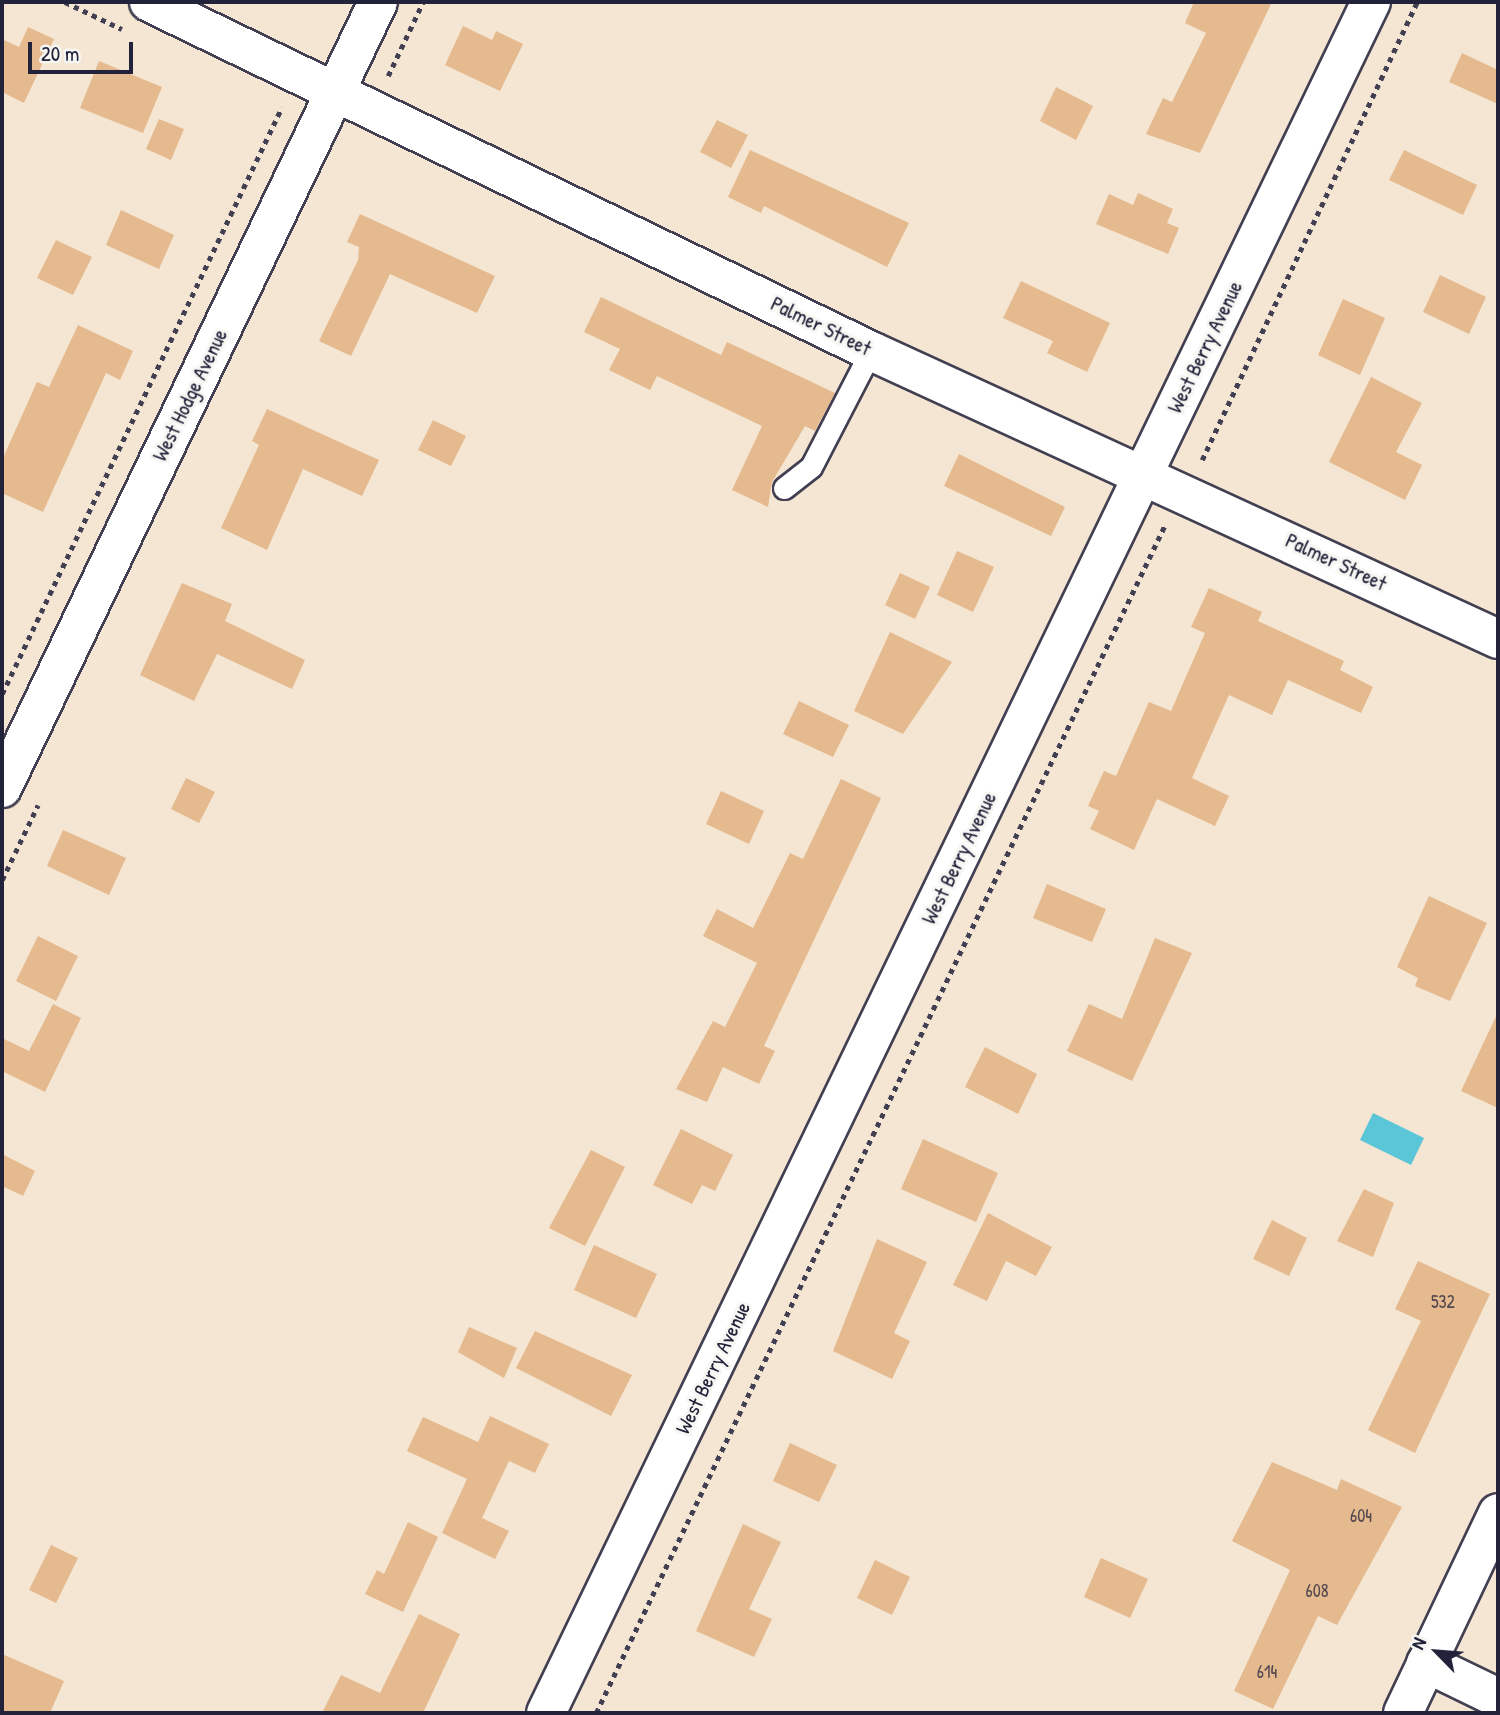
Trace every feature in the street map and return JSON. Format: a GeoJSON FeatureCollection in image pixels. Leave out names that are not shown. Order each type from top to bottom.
{"type":"FeatureCollection","features":[{"type":"Feature","properties":{"kind":"street","name":"Palmer Street"},"geometry":{"type":"LineString","coordinates":[[149,2],[337,89],[871,351],[1145,472],[1498,639]]}},
{"type":"Feature","properties":{"kind":"street","name":"West Hodge Avenue"},"geometry":{"type":"LineString","coordinates":[[2,788],[378,2]]}},
{"type":"Feature","properties":{"kind":"street","name":"West Berry Avenue"},"geometry":{"type":"LineString","coordinates":[[546,1713],[1371,2]]}},
{"type":"Feature","properties":{"kind":"street"},"geometry":{"type":"LineString","coordinates":[[1402,1713],[1498,1513]]}},
{"type":"Feature","properties":{"kind":"street"},"geometry":{"type":"LineString","coordinates":[[1426,1663],[1498,1698]]}},
{"type":"Feature","properties":{"kind":"lane"},"geometry":{"type":"LineString","coordinates":[[784,488],[811,467],[871,351]]}},
{"type":"Feature","properties":{"kind":"path"},"geometry":{"type":"LineString","coordinates":[[65,2],[125,30]]}},
{"type":"Feature","properties":{"kind":"path"},"geometry":{"type":"LineString","coordinates":[[399,83],[387,77],[423,2]]}},
{"type":"Feature","properties":{"kind":"path"},"geometry":{"type":"LineString","coordinates":[[1211,465],[1199,459],[1417,2]]}},
{"type":"Feature","properties":{"kind":"path"},"geometry":{"type":"LineString","coordinates":[[2,694],[283,105],[271,100]]}},
{"type":"Feature","properties":{"kind":"path"},"geometry":{"type":"LineString","coordinates":[[596,1713],[1167,519],[1180,525]]}},
{"type":"Feature","properties":{"kind":"path"},"geometry":{"type":"LineString","coordinates":[[2,880],[44,792]]}},
{"type":"Feature","properties":{"kind":"water"},"geometry":{"type":"Polygon","coordinates":[[[1373,1113],[1424,1138],[1411,1165],[1360,1140],[1373,1113]]]}},
{"type":"Feature","properties":{"kind":"building"},"geometry":{"type":"Polygon","coordinates":[[[1194,2],[1272,2],[1200,153],[1146,134],[1163,98],[1172,102],[1206,33],[1185,23],[1194,2]]]}},
{"type":"Feature","properties":{"kind":"building"},"geometry":{"type":"Polygon","coordinates":[[[463,26],[492,40],[496,31],[523,44],[500,91],[445,65],[463,26]]]}},
{"type":"Feature","properties":{"kind":"building"},"geometry":{"type":"Polygon","coordinates":[[[28,27],[54,39],[24,103],[2,92],[2,39],[19,47],[28,27]]]}},
{"type":"Feature","properties":{"kind":"building"},"geometry":{"type":"Polygon","coordinates":[[[1462,53],[1498,70],[1498,104],[1449,82],[1462,53]]]}},
{"type":"Feature","properties":{"kind":"building"},"geometry":{"type":"Polygon","coordinates":[[[99,61],[162,87],[143,133],[80,108],[99,61]]]}},
{"type":"Feature","properties":{"kind":"building"},"geometry":{"type":"Polygon","coordinates":[[[1056,87],[1093,106],[1076,140],[1040,121],[1056,87]]]}},
{"type":"Feature","properties":{"kind":"building"},"geometry":{"type":"Polygon","coordinates":[[[159,119],[184,129],[171,160],[146,149],[159,119]]]}},
{"type":"Feature","properties":{"kind":"building"},"geometry":{"type":"Polygon","coordinates":[[[717,120],[748,135],[731,168],[700,152],[717,120]]]}},
{"type":"Feature","properties":{"kind":"building"},"geometry":{"type":"Polygon","coordinates":[[[750,150],[909,223],[887,267],[764,206],[761,213],[728,197],[750,150]]]}},
{"type":"Feature","properties":{"kind":"building"},"geometry":{"type":"Polygon","coordinates":[[[1404,150],[1477,185],[1463,215],[1389,180],[1404,150]]]}},
{"type":"Feature","properties":{"kind":"building"},"geometry":{"type":"Polygon","coordinates":[[[1138,193],[1173,209],[1167,223],[1179,228],[1168,254],[1096,224],[1109,194],[1133,205],[1138,193]]]}},
{"type":"Feature","properties":{"kind":"building"},"geometry":{"type":"Polygon","coordinates":[[[121,210],[174,235],[159,269],[106,245],[121,210]]]}},
{"type":"Feature","properties":{"kind":"building"},"geometry":{"type":"Polygon","coordinates":[[[360,214],[495,276],[477,313],[390,274],[351,356],[319,341],[358,260],[359,247],[347,242],[360,214]]]}},
{"type":"Feature","properties":{"kind":"building"},"geometry":{"type":"Polygon","coordinates":[[[56,240],[92,257],[73,295],[37,278],[56,240]]]}},
{"type":"Feature","properties":{"kind":"building"},"geometry":{"type":"Polygon","coordinates":[[[1440,275],[1486,297],[1469,334],[1423,312],[1440,275]]]}},
{"type":"Feature","properties":{"kind":"building"},"geometry":{"type":"Polygon","coordinates":[[[1021,281],[1110,323],[1087,372],[1047,353],[1053,341],[1003,318],[1021,281]]]}},
{"type":"Feature","properties":{"kind":"building"},"geometry":{"type":"Polygon","coordinates":[[[601,297],[721,355],[727,342],[835,393],[815,431],[805,426],[772,482],[768,507],[732,490],[762,426],[657,376],[650,390],[609,370],[620,349],[584,332],[601,297]]]}},
{"type":"Feature","properties":{"kind":"building"},"geometry":{"type":"Polygon","coordinates":[[[1343,299],[1385,318],[1360,375],[1318,355],[1343,299]]]}},
{"type":"Feature","properties":{"kind":"building"},"geometry":{"type":"Polygon","coordinates":[[[78,325],[133,351],[120,380],[106,373],[43,512],[2,493],[2,460],[37,382],[49,387],[78,325]]]}},
{"type":"Feature","properties":{"kind":"building"},"geometry":{"type":"Polygon","coordinates":[[[1371,377],[1422,403],[1396,452],[1422,465],[1405,500],[1329,462],[1371,377]]]}},
{"type":"Feature","properties":{"kind":"building"},"geometry":{"type":"Polygon","coordinates":[[[267,409],[379,460],[362,496],[303,469],[267,550],[221,528],[259,445],[252,441],[267,409]]]}},
{"type":"Feature","properties":{"kind":"building"},"geometry":{"type":"Polygon","coordinates":[[[433,420],[466,436],[451,466],[418,450],[433,420]]]}},
{"type":"Feature","properties":{"kind":"building"},"geometry":{"type":"Polygon","coordinates":[[[959,454],[1065,507],[1051,536],[944,486],[959,454]]]}},
{"type":"Feature","properties":{"kind":"building"},"geometry":{"type":"Polygon","coordinates":[[[957,551],[994,567],[973,612],[937,595],[957,551]]]}},
{"type":"Feature","properties":{"kind":"building"},"geometry":{"type":"Polygon","coordinates":[[[900,573],[930,587],[915,619],[885,605],[900,573]]]}},
{"type":"Feature","properties":{"kind":"building"},"geometry":{"type":"Polygon","coordinates":[[[182,583],[232,604],[225,621],[305,660],[292,689],[217,654],[194,701],[140,675],[182,583]]]}},
{"type":"Feature","properties":{"kind":"building"},"geometry":{"type":"Polygon","coordinates":[[[1209,588],[1262,612],[1258,621],[1344,661],[1340,670],[1373,687],[1361,713],[1288,680],[1272,715],[1229,695],[1192,778],[1229,796],[1215,826],[1157,799],[1134,850],[1090,829],[1099,811],[1088,806],[1104,771],[1116,776],[1149,702],[1171,711],[1205,633],[1191,627],[1209,588]]]}},
{"type":"Feature","properties":{"kind":"building"},"geometry":{"type":"Polygon","coordinates":[[[890,632],[952,662],[903,734],[854,711],[890,632]]]}},
{"type":"Feature","properties":{"kind":"building"},"geometry":{"type":"Polygon","coordinates":[[[799,701],[849,725],[833,757],[783,734],[799,701]]]}},
{"type":"Feature","properties":{"kind":"building"},"geometry":{"type":"Polygon","coordinates":[[[186,778],[215,792],[199,823],[171,809],[186,778]]]}},
{"type":"Feature","properties":{"kind":"building"},"geometry":{"type":"Polygon","coordinates":[[[841,779],[881,798],[764,1046],[775,1051],[759,1084],[723,1067],[707,1102],[676,1089],[713,1021],[725,1027],[757,963],[703,936],[717,909],[753,928],[790,853],[803,859],[841,779]]]}},
{"type":"Feature","properties":{"kind":"building"},"geometry":{"type":"Polygon","coordinates":[[[721,791],[764,811],[749,844],[706,824],[721,791]]]}},
{"type":"Feature","properties":{"kind":"building"},"geometry":{"type":"Polygon","coordinates":[[[63,830],[126,858],[109,895],[47,866],[63,830]]]}},
{"type":"Feature","properties":{"kind":"building"},"geometry":{"type":"Polygon","coordinates":[[[1047,884],[1106,909],[1092,942],[1033,918],[1047,884]]]}},
{"type":"Feature","properties":{"kind":"building"},"geometry":{"type":"Polygon","coordinates":[[[1429,896],[1487,923],[1450,1001],[1415,986],[1418,978],[1397,967],[1429,896]]]}},
{"type":"Feature","properties":{"kind":"building"},"geometry":{"type":"Polygon","coordinates":[[[38,936],[78,956],[56,1001],[16,981],[38,936]]]}},
{"type":"Feature","properties":{"kind":"building"},"geometry":{"type":"Polygon","coordinates":[[[1155,938],[1192,953],[1132,1081],[1067,1051],[1089,1004],[1122,1019],[1155,938]]]}},
{"type":"Feature","properties":{"kind":"building"},"geometry":{"type":"Polygon","coordinates":[[[53,1004],[81,1018],[45,1092],[2,1071],[2,1038],[29,1051],[53,1004]]]}},
{"type":"Feature","properties":{"kind":"building"},"geometry":{"type":"Polygon","coordinates":[[[1498,1012],[1498,1108],[1461,1091],[1498,1012]]]}},
{"type":"Feature","properties":{"kind":"building"},"geometry":{"type":"Polygon","coordinates":[[[985,1047],[1037,1074],[1018,1114],[965,1087],[985,1047]]]}},
{"type":"Feature","properties":{"kind":"building"},"geometry":{"type":"Polygon","coordinates":[[[681,1129],[733,1155],[715,1191],[702,1185],[692,1204],[653,1185],[681,1129]]]}},
{"type":"Feature","properties":{"kind":"building"},"geometry":{"type":"Polygon","coordinates":[[[923,1139],[998,1173],[976,1222],[901,1189],[923,1139]]]}},
{"type":"Feature","properties":{"kind":"building"},"geometry":{"type":"Polygon","coordinates":[[[591,1150],[625,1167],[585,1246],[549,1228],[591,1150]]]}},
{"type":"Feature","properties":{"kind":"building"},"geometry":{"type":"Polygon","coordinates":[[[2,1154],[35,1171],[23,1196],[2,1186],[2,1154]]]}},
{"type":"Feature","properties":{"kind":"building"},"geometry":{"type":"Polygon","coordinates":[[[1364,1189],[1394,1203],[1373,1257],[1337,1241],[1364,1189]]]}},
{"type":"Feature","properties":{"kind":"building"},"geometry":{"type":"Polygon","coordinates":[[[988,1213],[1052,1247],[1036,1276],[1006,1261],[987,1301],[953,1285],[988,1213]]]}},
{"type":"Feature","properties":{"kind":"building"},"geometry":{"type":"Polygon","coordinates":[[[1272,1220],[1307,1238],[1289,1276],[1253,1259],[1272,1220]]]}},
{"type":"Feature","properties":{"kind":"building"},"geometry":{"type":"Polygon","coordinates":[[[877,1239],[927,1262],[894,1333],[910,1341],[892,1379],[833,1351],[877,1239]]]}},
{"type":"Feature","properties":{"kind":"building"},"geometry":{"type":"Polygon","coordinates":[[[594,1245],[657,1274],[636,1318],[574,1290],[594,1245]]]}},
{"type":"Feature","properties":{"kind":"building"},"geometry":{"type":"Polygon","coordinates":[[[1418,1261],[1490,1294],[1415,1453],[1368,1430],[1421,1321],[1395,1309],[1418,1261]]]}},
{"type":"Feature","properties":{"kind":"building"},"geometry":{"type":"Polygon","coordinates":[[[469,1327],[517,1348],[504,1378],[458,1352],[469,1327]]]}},
{"type":"Feature","properties":{"kind":"building"},"geometry":{"type":"Polygon","coordinates":[[[535,1331],[632,1375],[611,1416],[516,1368],[535,1331]]]}},
{"type":"Feature","properties":{"kind":"building"},"geometry":{"type":"Polygon","coordinates":[[[490,1416],[549,1444],[535,1473],[509,1461],[482,1518],[509,1531],[495,1559],[442,1533],[467,1479],[407,1451],[423,1417],[478,1442],[490,1416]]]}},
{"type":"Feature","properties":{"kind":"building"},"geometry":{"type":"Polygon","coordinates":[[[790,1443],[837,1465],[819,1502],[773,1481],[790,1443]]]}},
{"type":"Feature","properties":{"kind":"building"},"geometry":{"type":"Polygon","coordinates":[[[1272,1462],[1337,1490],[1341,1479],[1402,1507],[1337,1625],[1318,1616],[1273,1709],[1234,1691],[1290,1570],[1232,1541],[1272,1462]]]}},
{"type":"Feature","properties":{"kind":"building"},"geometry":{"type":"Polygon","coordinates":[[[408,1522],[438,1537],[403,1612],[365,1594],[377,1570],[384,1574],[408,1522]]]}},
{"type":"Feature","properties":{"kind":"building"},"geometry":{"type":"Polygon","coordinates":[[[743,1524],[781,1542],[749,1609],[772,1619],[754,1657],[696,1631],[743,1524]]]}},
{"type":"Feature","properties":{"kind":"building"},"geometry":{"type":"Polygon","coordinates":[[[51,1545],[78,1558],[56,1603],[29,1590],[51,1545]]]}},
{"type":"Feature","properties":{"kind":"building"},"geometry":{"type":"Polygon","coordinates":[[[1101,1558],[1148,1579],[1130,1618],[1084,1597],[1101,1558]]]}},
{"type":"Feature","properties":{"kind":"building"},"geometry":{"type":"Polygon","coordinates":[[[875,1560],[910,1577],[892,1615],[857,1598],[875,1560]]]}},
{"type":"Feature","properties":{"kind":"building"},"geometry":{"type":"Polygon","coordinates":[[[419,1614],[460,1634],[423,1713],[322,1713],[341,1675],[380,1693],[419,1614]]]}},
{"type":"Feature","properties":{"kind":"building"},"geometry":{"type":"Polygon","coordinates":[[[2,1654],[64,1681],[50,1713],[2,1713],[2,1654]]]}}]}
